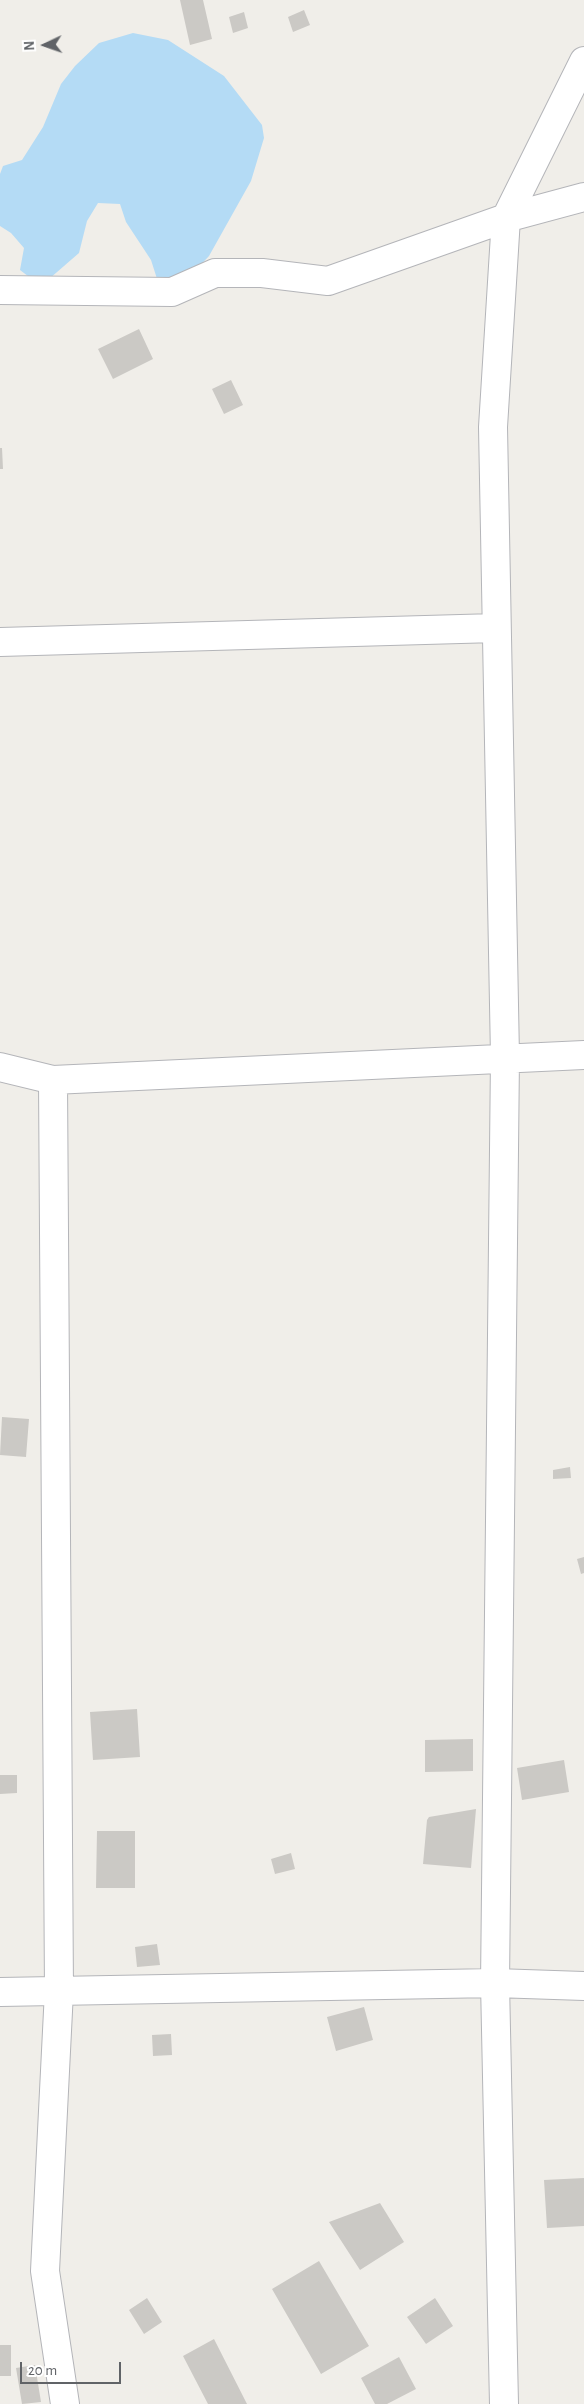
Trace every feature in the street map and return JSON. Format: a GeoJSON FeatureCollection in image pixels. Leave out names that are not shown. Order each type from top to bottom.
{"type":"FeatureCollection","features":[{"type":"Feature","properties":{"kind":"street"},"geometry":{"type":"LineString","coordinates":[[504,2404],[495,1983],[505,1057],[496,628],[494,427],[506,218],[584,61]]}},
{"type":"Feature","properties":{"kind":"street"},"geometry":{"type":"LineString","coordinates":[[0,290],[172,292],[215,273],[262,273],[328,282],[506,218],[584,197]]}},
{"type":"Feature","properties":{"kind":"street"},"geometry":{"type":"LineString","coordinates":[[0,642],[496,628]]}},
{"type":"Feature","properties":{"kind":"street"},"geometry":{"type":"LineString","coordinates":[[0,1067],[53,1080],[505,1057],[584,1055]]}},
{"type":"Feature","properties":{"kind":"street"},"geometry":{"type":"LineString","coordinates":[[53,1080],[59,1991],[45,2271],[65,2404]]}},
{"type":"Feature","properties":{"kind":"street"},"geometry":{"type":"LineString","coordinates":[[0,1992],[495,1983],[584,1986]]}},
{"type":"Feature","properties":{"kind":"water"},"geometry":{"type":"Polygon","coordinates":[[[133,33],[168,40],[224,76],[262,125],[264,138],[251,181],[209,256],[191,275],[159,285],[151,260],[126,222],[120,204],[98,203],[87,221],[79,253],[49,279],[37,283],[20,270],[24,248],[11,233],[0,226],[0,174],[3,166],[22,160],[43,127],[61,84],[75,66],[99,43],[133,33]]]}},
{"type":"Feature","properties":{"kind":"building"},"geometry":{"type":"Polygon","coordinates":[[[180,0],[203,0],[212,39],[190,45],[180,0]]]}},
{"type":"Feature","properties":{"kind":"building"},"geometry":{"type":"Polygon","coordinates":[[[304,10],[310,25],[293,32],[288,17],[304,10]]]}},
{"type":"Feature","properties":{"kind":"building"},"geometry":{"type":"Polygon","coordinates":[[[244,12],[248,28],[233,33],[229,17],[244,12]]]}},
{"type":"Feature","properties":{"kind":"building"},"geometry":{"type":"Polygon","coordinates":[[[139,329],[153,359],[113,379],[98,349],[139,329]]]}},
{"type":"Feature","properties":{"kind":"building"},"geometry":{"type":"Polygon","coordinates":[[[231,380],[243,405],[224,414],[212,389],[231,380]]]}},
{"type":"Feature","properties":{"kind":"building"},"geometry":{"type":"Polygon","coordinates":[[[0,448],[2,448],[3,469],[0,469],[0,448]]]}},
{"type":"Feature","properties":{"kind":"building"},"geometry":{"type":"Polygon","coordinates":[[[2,1417],[29,1419],[26,1457],[0,1455],[2,1417]]]}},
{"type":"Feature","properties":{"kind":"building"},"geometry":{"type":"Polygon","coordinates":[[[570,1467],[571,1478],[553,1479],[553,1470],[570,1467]]]}},
{"type":"Feature","properties":{"kind":"building"},"geometry":{"type":"Polygon","coordinates":[[[584,1557],[584,1573],[581,1574],[577,1559],[584,1557]]]}},
{"type":"Feature","properties":{"kind":"building"},"geometry":{"type":"Polygon","coordinates":[[[137,1709],[140,1757],[93,1760],[90,1712],[137,1709]]]}},
{"type":"Feature","properties":{"kind":"building"},"geometry":{"type":"Polygon","coordinates":[[[473,1739],[473,1771],[425,1772],[425,1740],[473,1739]]]}},
{"type":"Feature","properties":{"kind":"building"},"geometry":{"type":"Polygon","coordinates":[[[564,1760],[569,1792],[522,1800],[517,1768],[564,1760]]]}},
{"type":"Feature","properties":{"kind":"building"},"geometry":{"type":"Polygon","coordinates":[[[0,1775],[17,1775],[17,1793],[0,1794],[0,1775]]]}},
{"type":"Feature","properties":{"kind":"building"},"geometry":{"type":"Polygon","coordinates":[[[476,1809],[471,1868],[423,1864],[427,1820],[429,1817],[476,1809]]]}},
{"type":"Feature","properties":{"kind":"building"},"geometry":{"type":"Polygon","coordinates":[[[97,1831],[135,1831],[135,1888],[96,1888],[97,1831]]]}},
{"type":"Feature","properties":{"kind":"building"},"geometry":{"type":"Polygon","coordinates":[[[291,1853],[295,1869],[275,1874],[271,1859],[291,1853]]]}},
{"type":"Feature","properties":{"kind":"building"},"geometry":{"type":"Polygon","coordinates":[[[157,1944],[160,1965],[137,1967],[135,1947],[157,1944]]]}},
{"type":"Feature","properties":{"kind":"building"},"geometry":{"type":"Polygon","coordinates":[[[364,2007],[373,2040],[336,2051],[327,2017],[364,2007]]]}},
{"type":"Feature","properties":{"kind":"building"},"geometry":{"type":"Polygon","coordinates":[[[171,2034],[172,2055],[153,2056],[152,2035],[171,2034]]]}},
{"type":"Feature","properties":{"kind":"building"},"geometry":{"type":"Polygon","coordinates":[[[584,2178],[584,2226],[547,2228],[544,2180],[584,2178]]]}},
{"type":"Feature","properties":{"kind":"building"},"geometry":{"type":"Polygon","coordinates":[[[380,2203],[404,2242],[360,2270],[329,2222],[380,2203]]]}},
{"type":"Feature","properties":{"kind":"building"},"geometry":{"type":"Polygon","coordinates":[[[319,2261],[369,2346],[321,2374],[272,2289],[319,2261]]]}},
{"type":"Feature","properties":{"kind":"building"},"geometry":{"type":"Polygon","coordinates":[[[147,2298],[162,2322],[144,2334],[129,2310],[147,2298]]]}},
{"type":"Feature","properties":{"kind":"building"},"geometry":{"type":"Polygon","coordinates":[[[435,2298],[453,2326],[426,2344],[407,2317],[435,2298]]]}},
{"type":"Feature","properties":{"kind":"building"},"geometry":{"type":"Polygon","coordinates":[[[214,2339],[247,2404],[208,2404],[183,2356],[214,2339]]]}},
{"type":"Feature","properties":{"kind":"building"},"geometry":{"type":"Polygon","coordinates":[[[0,2345],[11,2345],[11,2376],[0,2376],[0,2345]]]}},
{"type":"Feature","properties":{"kind":"building"},"geometry":{"type":"Polygon","coordinates":[[[399,2357],[416,2389],[387,2404],[375,2404],[361,2378],[399,2357]]]}},
{"type":"Feature","properties":{"kind":"building"},"geometry":{"type":"Polygon","coordinates":[[[35,2365],[41,2402],[22,2404],[16,2368],[35,2365]]]}}]}
